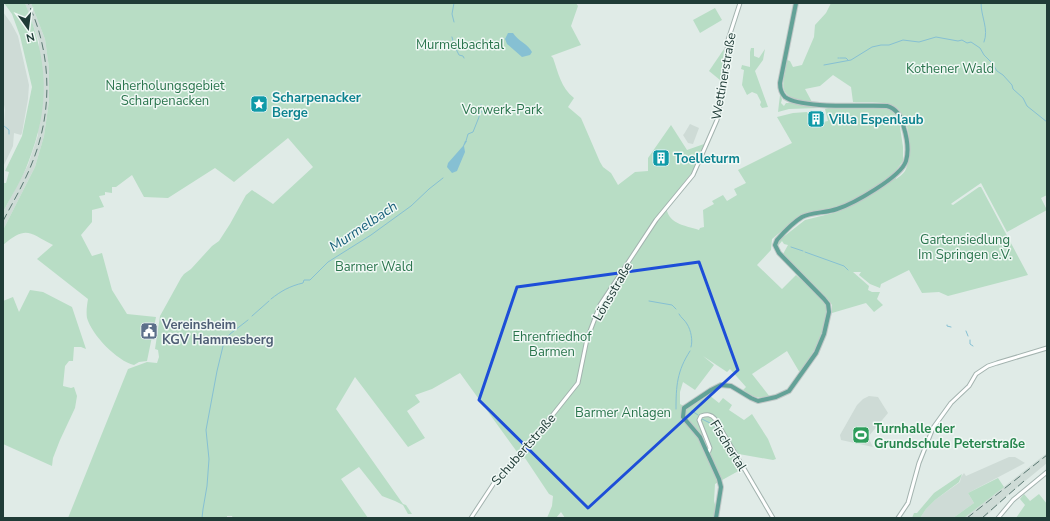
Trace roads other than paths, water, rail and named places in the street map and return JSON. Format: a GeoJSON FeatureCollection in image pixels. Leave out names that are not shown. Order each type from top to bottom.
{"type":"FeatureCollection","features":[{"type":"Feature","properties":{"kind":"main road"},"geometry":{"type":"LineString","coordinates":[[716,518],[720,484],[719,478],[696,431],[683,417],[683,411],[686,406],[721,385],[731,386],[758,401],[766,400],[786,393],[792,388],[813,357],[824,334],[829,317],[828,304],[778,253],[775,245],[776,240],[802,217],[837,209],[860,198],[897,174],[906,161],[907,140],[904,126],[898,113],[892,107],[809,104],[793,101],[783,94],[780,87],[781,77],[796,3]]}},
{"type":"Feature","properties":{"kind":"street","name":"Wettinerstraße"},"geometry":{"type":"LineString","coordinates":[[665,208],[693,175],[717,120],[724,85],[728,40],[740,3]]}},
{"type":"Feature","properties":{"kind":"street","name":"Lönsstraße"},"geometry":{"type":"LineString","coordinates":[[578,383],[587,339],[600,306],[665,208]]}},
{"type":"Feature","properties":{"kind":"street"},"geometry":{"type":"LineString","coordinates":[[898,518],[908,503],[919,463],[933,428],[951,403],[966,389],[973,378],[981,370],[993,364],[1047,348]]}},
{"type":"Feature","properties":{"kind":"street","name":"Schubertstraße"},"geometry":{"type":"LineString","coordinates":[[471,518],[494,482],[539,432],[578,383]]}},
{"type":"Feature","properties":{"kind":"street","name":"Fischertal"},"geometry":{"type":"LineString","coordinates":[[707,452],[710,448],[699,420],[701,416],[707,414],[713,416],[715,419],[773,518]]}},
{"type":"Feature","properties":{"kind":"street"},"geometry":{"type":"LineString","coordinates":[[998,518],[1013,500],[1047,472]]}},
{"type":"Feature","properties":{"kind":"water"},"geometry":{"type":"Polygon","coordinates":[[[508,33],[513,33],[528,47],[532,52],[530,55],[522,57],[507,44],[505,39],[508,33]]]}},
{"type":"Feature","properties":{"kind":"water"},"geometry":{"type":"Polygon","coordinates":[[[465,141],[467,141],[464,146],[465,152],[457,171],[452,173],[447,167],[448,163],[463,146],[465,141]]]}},
{"type":"Feature","properties":{"kind":"waterway","name":"Murmelbach"},"geometry":{"type":"LineString","coordinates":[[454,3],[452,14],[454,22]]}},
{"type":"Feature","properties":{"kind":"waterway"},"geometry":{"type":"LineString","coordinates":[[981,3],[986,32],[984,42]]}},
{"type":"Feature","properties":{"kind":"waterway","name":"Murmelbach"},"geometry":{"type":"LineString","coordinates":[[452,37],[459,55],[463,56],[464,58]]}},
{"type":"Feature","properties":{"kind":"waterway"},"geometry":{"type":"LineString","coordinates":[[824,65],[851,60],[872,47],[889,45],[903,40],[919,42],[936,37],[958,41],[962,40],[967,43],[971,42],[980,48],[997,71],[1003,75],[1012,85],[1013,89],[1023,98],[1027,106],[1047,122]]}},
{"type":"Feature","properties":{"kind":"waterway"},"geometry":{"type":"LineString","coordinates":[[840,58],[846,58],[848,60]]}},
{"type":"Feature","properties":{"kind":"waterway","name":"Murmelbach"},"geometry":{"type":"LineString","coordinates":[[466,141],[468,134],[473,132],[479,117],[481,105]]}},
{"type":"Feature","properties":{"kind":"waterway"},"geometry":{"type":"LineString","coordinates":[[3,106],[3,120]]}},
{"type":"Feature","properties":{"kind":"waterway","name":"Murmelbach"},"geometry":{"type":"LineString","coordinates":[[480,113],[484,110]]}},
{"type":"Feature","properties":{"kind":"waterway"},"geometry":{"type":"LineString","coordinates":[[3,121],[3,125],[9,130],[9,134]]}},
{"type":"Feature","properties":{"kind":"waterway","name":"Murmelbach"},"geometry":{"type":"LineString","coordinates":[[271,299],[286,289],[303,283],[304,280],[310,280],[328,262],[371,235],[411,206],[443,178]]}},
{"type":"Feature","properties":{"kind":"waterway"},"geometry":{"type":"LineString","coordinates":[[791,247],[803,251]]}},
{"type":"Feature","properties":{"kind":"waterway"},"geometry":{"type":"LineString","coordinates":[[805,252],[844,266],[848,270]]}},
{"type":"Feature","properties":{"kind":"waterway","name":"Murmelbach"},"geometry":{"type":"LineString","coordinates":[[252,316],[269,301]]}},
{"type":"Feature","properties":{"kind":"waterway"},"geometry":{"type":"LineString","coordinates":[[649,301],[672,305],[676,309]]}},
{"type":"Feature","properties":{"kind":"waterway"},"geometry":{"type":"LineString","coordinates":[[679,314],[690,329],[692,339],[691,347]]}},
{"type":"Feature","properties":{"kind":"waterway","name":"Murmelbach"},"geometry":{"type":"LineString","coordinates":[[202,518],[209,459],[206,430],[217,371],[224,342],[230,334],[248,320]]}},
{"type":"Feature","properties":{"kind":"waterway"},"geometry":{"type":"LineString","coordinates":[[947,325],[951,327]]}},
{"type":"Feature","properties":{"kind":"waterway"},"geometry":{"type":"LineString","coordinates":[[966,331],[968,336]]}},
{"type":"Feature","properties":{"kind":"waterway"},"geometry":{"type":"LineString","coordinates":[[970,340],[970,344],[973,346]]}},
{"type":"Feature","properties":{"kind":"waterway"},"geometry":{"type":"LineString","coordinates":[[676,409],[678,379],[682,365],[690,351]]}},
{"type":"Feature","properties":{"kind":"waterway"},"geometry":{"type":"LineString","coordinates":[[692,411],[698,415]]}},
{"type":"Feature","properties":{"kind":"waterway"},"geometry":{"type":"LineString","coordinates":[[702,419],[714,425],[724,440]]}},
{"type":"Feature","properties":{"kind":"railway"},"geometry":{"type":"LineString","coordinates":[[3,221],[20,190],[34,158],[40,139],[47,100],[45,60],[36,21],[28,3]]}},
{"type":"Feature","properties":{"kind":"railway"},"geometry":{"type":"LineString","coordinates":[[967,518],[1047,455]]}},
{"type":"Feature","properties":{"kind":"railway"},"geometry":{"type":"LineString","coordinates":[[982,518],[1024,481]]}},
{"type":"Feature","properties":{"kind":"place","name":"Scharpenacker Berge"},"geometry":{"type":"Point","coordinates":[259,104]}},
{"type":"Feature","properties":{"kind":"place","name":"Villa Espenlaub"},"geometry":{"type":"Point","coordinates":[816,119]}},
{"type":"Feature","properties":{"kind":"place","name":"Toelleturm"},"geometry":{"type":"Point","coordinates":[661,158]}},
{"type":"Feature","properties":{"kind":"place","name":"Vereinsheim KGV Hammesberg"},"geometry":{"type":"Point","coordinates":[149,331]}},
{"type":"Feature","properties":{"kind":"place","name":"Turnhalle der Grundschule Peterstraße"},"geometry":{"type":"Point","coordinates":[861,435]}},
{"type":"Feature","properties":{"kind":"park label","name":"Murmelbachtal"},"geometry":{"type":"Point","coordinates":[460,44]}},
{"type":"Feature","properties":{"kind":"park label","name":"Kothener Wald"},"geometry":{"type":"Point","coordinates":[950,68]}},
{"type":"Feature","properties":{"kind":"park label","name":"Naherholungsgebiet Scharpenacken"},"geometry":{"type":"Point","coordinates":[165,92]}},
{"type":"Feature","properties":{"kind":"park label","name":"Vorwerk-Park"},"geometry":{"type":"Point","coordinates":[502,109]}},
{"type":"Feature","properties":{"kind":"park label","name":"Gartensiedlung Im Springen e.V."},"geometry":{"type":"Point","coordinates":[965,246]}},
{"type":"Feature","properties":{"kind":"park label","name":"Barmer Wald"},"geometry":{"type":"Point","coordinates":[374,266]}},
{"type":"Feature","properties":{"kind":"park label","name":"Ehrenfriedhof Barmen"},"geometry":{"type":"Point","coordinates":[552,344]}},
{"type":"Feature","properties":{"kind":"park label","name":"Barmer Anlagen"},"geometry":{"type":"Point","coordinates":[623,412]}}]}
